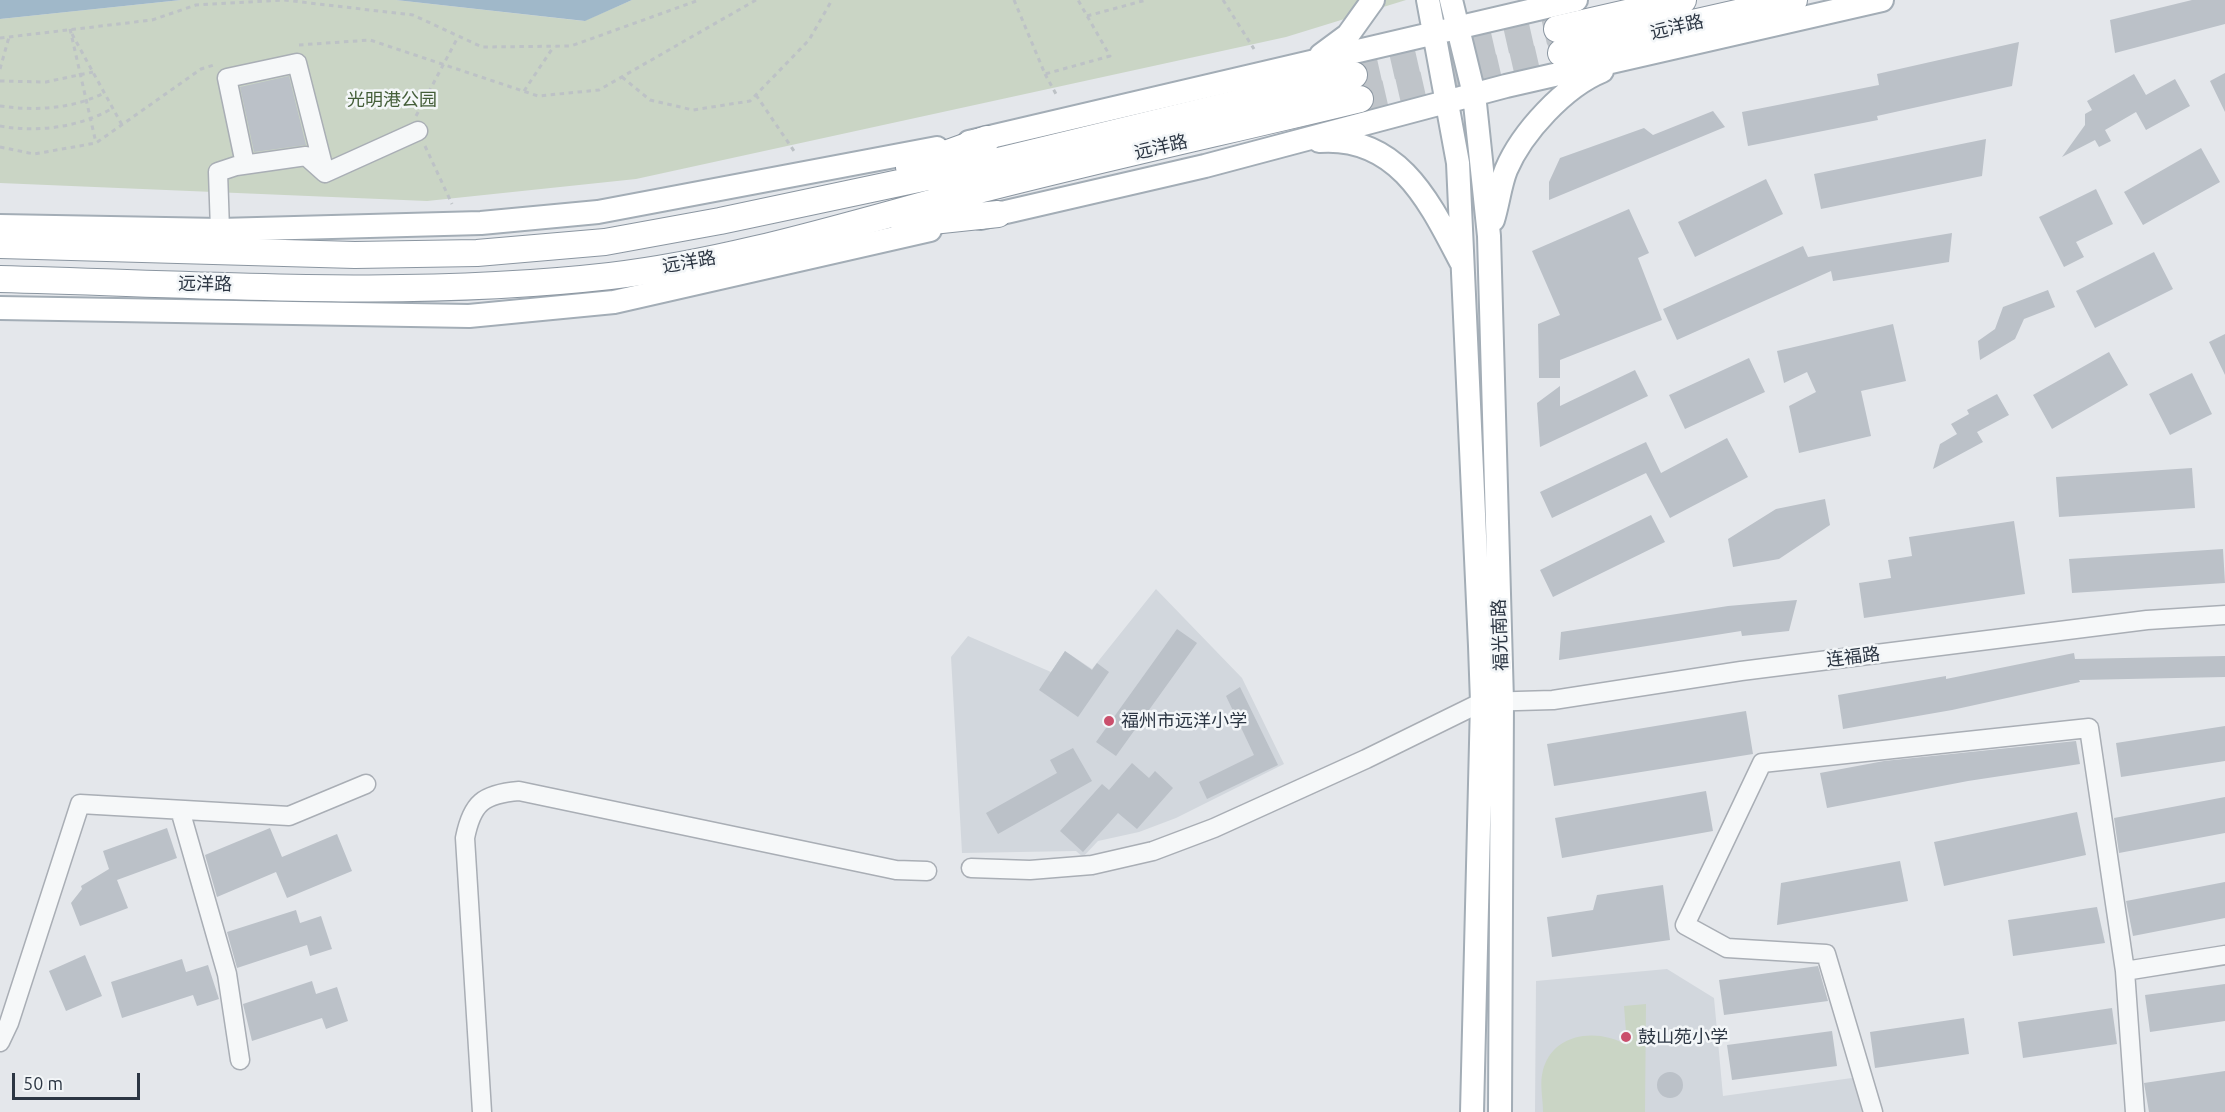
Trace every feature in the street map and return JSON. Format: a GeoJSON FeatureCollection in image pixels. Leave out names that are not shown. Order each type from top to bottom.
{"type":"FeatureCollection","features":[{"type":"Feature","properties":{"kind":"highway","name":"远洋路"},"geometry":{"type":"LineString","coordinates":[[1683,0],[1559,41],[1794,0]]}},
{"type":"Feature","properties":{"kind":"highway","name":"远洋路"},"geometry":{"type":"LineString","coordinates":[[0,245],[355,255],[477,254],[605,242],[720,221],[1357,87],[835,231],[727,255],[612,275],[478,286],[353,288],[0,279]]}},
{"type":"Feature","properties":{"kind":"highway"},"geometry":{"type":"LineString","coordinates":[[826,197],[987,139]]}},
{"type":"Feature","properties":{"kind":"highway"},"geometry":{"type":"LineString","coordinates":[[835,231],[998,214]]}},
{"type":"Feature","properties":{"kind":"main road"},"geometry":{"type":"LineString","coordinates":[[1312,61],[1348,35],[1373,0]]}},
{"type":"Feature","properties":{"kind":"main road","name":"福光南路"},"geometry":{"type":"LineString","coordinates":[[1428,0],[1449,100],[1458,163],[1492,702],[1472,1112]]}},
{"type":"Feature","properties":{"kind":"main road","name":"福光南路"},"geometry":{"type":"LineString","coordinates":[[1451,0],[1474,94],[1483,158],[1489,236],[1492,702],[1500,1112]]}},
{"type":"Feature","properties":{"kind":"main road"},"geometry":{"type":"LineString","coordinates":[[0,226],[220,231],[481,223],[598,212],[987,139],[1576,0]]}},
{"type":"Feature","properties":{"kind":"main road"},"geometry":{"type":"LineString","coordinates":[[0,308],[469,316],[614,302],[998,214],[1297,142],[1449,100],[1882,0]]}},
{"type":"Feature","properties":{"kind":"main road"},"geometry":{"type":"LineString","coordinates":[[1489,236],[1506,170],[1542,115],[1591,75],[1624,61]]}},
{"type":"Feature","properties":{"kind":"main road"},"geometry":{"type":"LineString","coordinates":[[1297,142],[1331,140],[1353,144],[1398,164],[1428,198],[1465,271]]}},
{"type":"Feature","properties":{"kind":"street"},"geometry":{"type":"LineString","coordinates":[[245,164],[227,78],[297,63],[325,173]]}},
{"type":"Feature","properties":{"kind":"street"},"geometry":{"type":"LineString","coordinates":[[325,173],[418,131]]}},
{"type":"Feature","properties":{"kind":"street"},"geometry":{"type":"LineString","coordinates":[[220,231],[218,172],[245,164],[306,156],[325,173]]}},
{"type":"Feature","properties":{"kind":"street","name":"连福路"},"geometry":{"type":"LineString","coordinates":[[1492,702],[1553,700],[1763,668],[2147,620],[2225,615]]}},
{"type":"Feature","properties":{"kind":"street"},"geometry":{"type":"LineString","coordinates":[[971,868],[1030,870],[1092,865],[1153,850],[1225,824],[1492,702]]}},
{"type":"Feature","properties":{"kind":"street"},"geometry":{"type":"LineString","coordinates":[[1874,1112],[1826,954],[1727,948],[1685,925],[1762,763],[2089,728],[2125,971],[2135,1112]]}},
{"type":"Feature","properties":{"kind":"street"},"geometry":{"type":"LineString","coordinates":[[0,1042],[9,1023],[80,804],[289,816],[366,784]]}},
{"type":"Feature","properties":{"kind":"street"},"geometry":{"type":"LineString","coordinates":[[482,1112],[465,838],[469,819],[479,802],[497,792],[519,791],[896,870],[927,871]]}},
{"type":"Feature","properties":{"kind":"street"},"geometry":{"type":"LineString","coordinates":[[180,810],[227,974],[240,1059]]}},
{"type":"Feature","properties":{"kind":"street"},"geometry":{"type":"LineString","coordinates":[[2125,971],[2225,955]]}},
{"type":"Feature","properties":{"kind":"path"},"geometry":{"type":"LineString","coordinates":[[0,38],[152,20],[196,5],[284,0],[412,15],[482,47],[571,46],[699,0]]}},
{"type":"Feature","properties":{"kind":"path"},"geometry":{"type":"LineString","coordinates":[[296,45],[370,40],[538,96],[599,90],[756,0]]}},
{"type":"Feature","properties":{"kind":"path"},"geometry":{"type":"LineString","coordinates":[[622,77],[650,100],[693,110],[750,101],[809,40],[832,0]]}},
{"type":"Feature","properties":{"kind":"path"},"geometry":{"type":"LineString","coordinates":[[1014,0],[1045,74],[1056,94]]}},
{"type":"Feature","properties":{"kind":"path"},"geometry":{"type":"LineString","coordinates":[[1045,74],[1110,56],[1078,0]]}},
{"type":"Feature","properties":{"kind":"path"},"geometry":{"type":"LineString","coordinates":[[1087,16],[1146,0]]}},
{"type":"Feature","properties":{"kind":"path"},"geometry":{"type":"LineString","coordinates":[[1223,0],[1254,49]]}},
{"type":"Feature","properties":{"kind":"path"},"geometry":{"type":"LineString","coordinates":[[70,30],[122,125]]}},
{"type":"Feature","properties":{"kind":"path"},"geometry":{"type":"LineString","coordinates":[[70,30],[96,143]]}},
{"type":"Feature","properties":{"kind":"path"},"geometry":{"type":"LineString","coordinates":[[452,204],[413,121],[458,36]]}},
{"type":"Feature","properties":{"kind":"path"},"geometry":{"type":"LineString","coordinates":[[0,69],[9,37]]}},
{"type":"Feature","properties":{"kind":"path"},"geometry":{"type":"LineString","coordinates":[[524,91],[554,46]]}},
{"type":"Feature","properties":{"kind":"path"},"geometry":{"type":"LineString","coordinates":[[0,147],[34,154],[96,143],[201,69],[222,63]]}},
{"type":"Feature","properties":{"kind":"path"},"geometry":{"type":"LineString","coordinates":[[0,81],[46,82],[93,72]]}},
{"type":"Feature","properties":{"kind":"path"},"geometry":{"type":"LineString","coordinates":[[0,106],[57,108],[86,102],[104,93]]}},
{"type":"Feature","properties":{"kind":"path"},"geometry":{"type":"LineString","coordinates":[[756,95],[794,151]]}},
{"type":"Feature","properties":{"kind":"path"},"geometry":{"type":"LineString","coordinates":[[0,126],[21,130],[91,121],[113,108]]}},
{"type":"Feature","properties":{"kind":"shaded area","name":"福州市远洋小学"},"geometry":{"type":"Polygon","coordinates":[[[1156,589],[1242,678],[1284,764],[1176,818],[1139,832],[1098,841],[1083,857],[1076,851],[962,853],[951,657],[968,636],[1051,672],[1065,651],[1092,669],[1156,589]]]}},
{"type":"Feature","properties":{"kind":"shaded area","name":"鼓山苑小学"},"geometry":{"type":"Polygon","coordinates":[[[1667,969],[1714,998],[1723,1096],[1859,1077],[1866,1112],[1535,1112],[1536,981],[1667,969]]]}},
{"type":"Feature","properties":{"kind":"green space","name":"光明港公园"},"geometry":{"type":"Polygon","coordinates":[[[181,0],[396,0],[584,21],[632,0],[1406,0],[1286,37],[636,179],[427,201],[0,183],[0,19],[181,0]]]}},
{"type":"Feature","properties":{"kind":"green space"},"geometry":{"type":"Polygon","coordinates":[[[1646,1004],[1645,1112],[1543,1112],[1542,1075],[1546,1061],[1554,1050],[1564,1042],[1588,1036],[1615,1039],[1627,1045],[1624,1006],[1646,1004]]]}},
{"type":"Feature","properties":{"kind":"water"},"geometry":{"type":"Polygon","coordinates":[[[0,0],[181,0],[0,19],[0,0]]]}},
{"type":"Feature","properties":{"kind":"water"},"geometry":{"type":"Polygon","coordinates":[[[396,0],[632,0],[585,21],[396,0]]]}},
{"type":"Feature","properties":{"kind":"building"},"geometry":{"type":"Polygon","coordinates":[[[2192,0],[2225,0],[2225,24],[2115,53],[2110,20],[2192,0]]]}},
{"type":"Feature","properties":{"kind":"building"},"geometry":{"type":"Polygon","coordinates":[[[2019,42],[2012,86],[1877,116],[1878,120],[1748,146],[1742,112],[1879,85],[1877,74],[2019,42]]]}},
{"type":"Feature","properties":{"kind":"building"},"geometry":{"type":"Polygon","coordinates":[[[2225,73],[2225,112],[2210,81],[2225,73]]]}},
{"type":"Feature","properties":{"kind":"building"},"geometry":{"type":"Polygon","coordinates":[[[2134,74],[2146,95],[2175,79],[2190,106],[2146,130],[2136,112],[2105,130],[2111,141],[2099,147],[2095,140],[2062,157],[2085,125],[2085,114],[2092,110],[2087,101],[2134,74]]]}},
{"type":"Feature","properties":{"kind":"building"},"geometry":{"type":"Polygon","coordinates":[[[289,76],[306,145],[254,152],[240,87],[289,76]]]}},
{"type":"Feature","properties":{"kind":"building"},"geometry":{"type":"Polygon","coordinates":[[[1713,111],[1725,127],[1549,200],[1549,182],[1560,158],[1644,128],[1653,135],[1713,111]]]}},
{"type":"Feature","properties":{"kind":"building"},"geometry":{"type":"Polygon","coordinates":[[[1986,139],[1982,176],[1821,209],[1814,174],[1986,139]]]}},
{"type":"Feature","properties":{"kind":"building"},"geometry":{"type":"Polygon","coordinates":[[[2201,148],[2220,182],[2143,225],[2124,192],[2201,148]]]}},
{"type":"Feature","properties":{"kind":"building"},"geometry":{"type":"Polygon","coordinates":[[[1766,179],[1783,214],[1695,257],[1678,222],[1766,179]]]}},
{"type":"Feature","properties":{"kind":"building"},"geometry":{"type":"Polygon","coordinates":[[[2096,189],[2113,224],[2076,242],[2084,257],[2064,267],[2039,217],[2096,189]]]}},
{"type":"Feature","properties":{"kind":"building"},"geometry":{"type":"Polygon","coordinates":[[[1629,209],[1649,253],[1638,258],[1662,320],[1560,360],[1560,378],[1539,378],[1538,324],[1560,315],[1532,251],[1629,209]]]}},
{"type":"Feature","properties":{"kind":"building"},"geometry":{"type":"Polygon","coordinates":[[[1952,233],[1949,262],[1833,281],[1831,271],[1677,340],[1663,309],[1803,246],[1808,257],[1952,233]]]}},
{"type":"Feature","properties":{"kind":"building"},"geometry":{"type":"Polygon","coordinates":[[[2154,252],[2173,289],[2095,328],[2076,291],[2154,252]]]}},
{"type":"Feature","properties":{"kind":"building"},"geometry":{"type":"Polygon","coordinates":[[[2048,290],[2055,307],[2024,319],[2015,339],[1980,360],[1978,341],[1995,329],[2003,307],[2048,290]]]}},
{"type":"Feature","properties":{"kind":"building"},"geometry":{"type":"Polygon","coordinates":[[[1893,324],[1906,381],[1861,391],[1871,436],[1799,453],[1789,406],[1816,392],[1807,372],[1784,383],[1777,351],[1893,324]]]}},
{"type":"Feature","properties":{"kind":"building"},"geometry":{"type":"Polygon","coordinates":[[[2225,334],[2225,375],[2209,342],[2225,334]]]}},
{"type":"Feature","properties":{"kind":"building"},"geometry":{"type":"Polygon","coordinates":[[[2109,352],[2128,385],[2052,429],[2033,395],[2109,352]]]}},
{"type":"Feature","properties":{"kind":"building"},"geometry":{"type":"Polygon","coordinates":[[[1749,358],[1765,392],[1685,429],[1669,395],[1749,358]]]}},
{"type":"Feature","properties":{"kind":"building"},"geometry":{"type":"Polygon","coordinates":[[[1635,370],[1648,396],[1540,447],[1537,403],[1560,386],[1560,406],[1635,370]]]}},
{"type":"Feature","properties":{"kind":"building"},"geometry":{"type":"Polygon","coordinates":[[[2192,373],[2212,414],[2170,435],[2149,394],[2192,373]]]}},
{"type":"Feature","properties":{"kind":"building"},"geometry":{"type":"Polygon","coordinates":[[[1997,394],[2009,415],[1977,432],[1983,442],[1933,469],[1940,444],[1957,434],[1951,424],[1969,414],[1967,410],[1997,394]]]}},
{"type":"Feature","properties":{"kind":"building"},"geometry":{"type":"Polygon","coordinates":[[[1727,438],[1748,477],[1670,518],[1646,473],[1552,518],[1540,492],[1646,442],[1661,473],[1727,438]]]}},
{"type":"Feature","properties":{"kind":"building"},"geometry":{"type":"Polygon","coordinates":[[[2192,468],[2195,508],[2059,517],[2056,477],[2192,468]]]}},
{"type":"Feature","properties":{"kind":"building"},"geometry":{"type":"Polygon","coordinates":[[[1825,499],[1830,525],[1779,559],[1733,567],[1728,539],[1776,509],[1825,499]]]}},
{"type":"Feature","properties":{"kind":"building"},"geometry":{"type":"Polygon","coordinates":[[[1651,515],[1665,542],[1553,597],[1540,570],[1651,515]]]}},
{"type":"Feature","properties":{"kind":"building"},"geometry":{"type":"Polygon","coordinates":[[[2014,521],[2025,594],[1864,618],[1859,583],[1891,578],[1888,560],[1912,556],[1909,537],[2014,521]]]}},
{"type":"Feature","properties":{"kind":"building"},"geometry":{"type":"Polygon","coordinates":[[[2223,549],[2225,583],[2072,593],[2069,559],[2223,549]]]}},
{"type":"Feature","properties":{"kind":"building"},"geometry":{"type":"Polygon","coordinates":[[[1797,600],[1789,631],[1742,636],[1741,631],[1559,660],[1561,632],[1728,606],[1797,600]]]}},
{"type":"Feature","properties":{"kind":"building"},"geometry":{"type":"Polygon","coordinates":[[[1177,629],[1197,643],[1116,756],[1096,742],[1177,629]]]}},
{"type":"Feature","properties":{"kind":"building"},"geometry":{"type":"Polygon","coordinates":[[[1065,651],[1092,670],[1097,663],[1109,672],[1078,717],[1039,690],[1065,651]]]}},
{"type":"Feature","properties":{"kind":"building"},"geometry":{"type":"Polygon","coordinates":[[[2074,653],[2075,659],[2225,656],[2225,677],[2079,680],[2080,682],[1952,710],[1843,729],[1838,695],[1946,676],[1946,679],[2074,653]]]}},
{"type":"Feature","properties":{"kind":"building"},"geometry":{"type":"Polygon","coordinates":[[[1240,687],[1278,765],[1207,799],[1199,782],[1254,755],[1226,696],[1240,687]]]}},
{"type":"Feature","properties":{"kind":"building"},"geometry":{"type":"Polygon","coordinates":[[[1746,711],[1753,754],[1554,786],[1547,744],[1746,711]]]}},
{"type":"Feature","properties":{"kind":"building"},"geometry":{"type":"Polygon","coordinates":[[[2225,726],[2225,761],[2121,777],[2116,743],[2225,726]]]}},
{"type":"Feature","properties":{"kind":"building"},"geometry":{"type":"Polygon","coordinates":[[[2076,741],[2080,764],[1968,781],[1827,808],[1820,773],[1884,761],[2076,741]]]}},
{"type":"Feature","properties":{"kind":"building"},"geometry":{"type":"Polygon","coordinates":[[[1073,748],[1092,781],[998,834],[986,813],[1057,773],[1050,760],[1073,748]]]}},
{"type":"Feature","properties":{"kind":"building"},"geometry":{"type":"Polygon","coordinates":[[[1132,763],[1149,778],[1155,771],[1173,788],[1137,829],[1118,813],[1083,852],[1060,831],[1102,784],[1109,790],[1132,763]]]}},
{"type":"Feature","properties":{"kind":"building"},"geometry":{"type":"Polygon","coordinates":[[[1706,791],[1713,831],[1562,858],[1555,818],[1706,791]]]}},
{"type":"Feature","properties":{"kind":"building"},"geometry":{"type":"Polygon","coordinates":[[[2225,797],[2225,833],[2119,853],[2114,818],[2225,797]]]}},
{"type":"Feature","properties":{"kind":"building"},"geometry":{"type":"Polygon","coordinates":[[[2077,812],[2086,855],[1944,886],[1934,842],[2077,812]]]}},
{"type":"Feature","properties":{"kind":"building"},"geometry":{"type":"Polygon","coordinates":[[[167,828],[177,858],[117,880],[128,908],[80,926],[71,903],[82,889],[81,886],[109,869],[103,851],[167,828]]]}},
{"type":"Feature","properties":{"kind":"building"},"geometry":{"type":"Polygon","coordinates":[[[270,828],[282,857],[337,834],[352,871],[287,898],[276,872],[217,897],[205,855],[270,828]]]}},
{"type":"Feature","properties":{"kind":"building"},"geometry":{"type":"Polygon","coordinates":[[[1900,861],[1908,901],[1777,925],[1781,883],[1900,861]]]}},
{"type":"Feature","properties":{"kind":"building"},"geometry":{"type":"Polygon","coordinates":[[[2225,882],[2225,918],[2133,936],[2126,901],[2225,882]]]}},
{"type":"Feature","properties":{"kind":"building"},"geometry":{"type":"Polygon","coordinates":[[[1663,885],[1670,940],[1552,957],[1547,917],[1593,910],[1597,895],[1663,885]]]}},
{"type":"Feature","properties":{"kind":"building"},"geometry":{"type":"Polygon","coordinates":[[[2097,907],[2105,943],[2013,956],[2008,920],[2097,907]]]}},
{"type":"Feature","properties":{"kind":"building"},"geometry":{"type":"Polygon","coordinates":[[[296,910],[300,923],[321,916],[332,949],[310,956],[307,945],[237,968],[227,932],[296,910]]]}},
{"type":"Feature","properties":{"kind":"building"},"geometry":{"type":"Polygon","coordinates":[[[85,955],[102,996],[66,1011],[49,971],[85,955]]]}},
{"type":"Feature","properties":{"kind":"building"},"geometry":{"type":"Polygon","coordinates":[[[182,959],[186,972],[208,965],[219,999],[197,1006],[193,995],[122,1018],[111,982],[182,959]]]}},
{"type":"Feature","properties":{"kind":"building"},"geometry":{"type":"Polygon","coordinates":[[[1818,966],[1828,1001],[1724,1015],[1719,980],[1818,966]]]}},
{"type":"Feature","properties":{"kind":"building"},"geometry":{"type":"Polygon","coordinates":[[[312,981],[316,994],[337,987],[348,1021],[326,1029],[322,1018],[252,1041],[243,1004],[312,981]]]}},
{"type":"Feature","properties":{"kind":"building"},"geometry":{"type":"Polygon","coordinates":[[[2225,984],[2225,1021],[2150,1032],[2145,995],[2225,984]]]}},
{"type":"Feature","properties":{"kind":"building"},"geometry":{"type":"Polygon","coordinates":[[[2112,1008],[2117,1044],[2023,1058],[2018,1022],[2112,1008]]]}},
{"type":"Feature","properties":{"kind":"building"},"geometry":{"type":"Polygon","coordinates":[[[1964,1018],[1969,1054],[1875,1068],[1870,1032],[1964,1018]]]}},
{"type":"Feature","properties":{"kind":"building"},"geometry":{"type":"Polygon","coordinates":[[[1832,1031],[1837,1066],[1732,1080],[1727,1045],[1832,1031]]]}},
{"type":"Feature","properties":{"kind":"building"},"geometry":{"type":"Polygon","coordinates":[[[2225,1071],[2225,1112],[2149,1112],[2144,1083],[2225,1071]]]}},
{"type":"Feature","properties":{"kind":"building"},"geometry":{"type":"Polygon","coordinates":[[[1670,1072],[1679,1076],[1683,1085],[1679,1094],[1670,1098],[1661,1094],[1657,1085],[1661,1076],[1670,1072]]]}},
{"type":"Feature","properties":{"kind":"tunnel"},"geometry":{"type":"LineString","coordinates":[[1354,75],[1557,29]]}},
{"type":"Feature","properties":{"kind":"tunnel"},"geometry":{"type":"LineString","coordinates":[[1360,99],[1561,53]]}},
{"type":"Feature","properties":{"kind":"place","name":"福州市远洋小学"},"geometry":{"type":"Point","coordinates":[1109,721]}},
{"type":"Feature","properties":{"kind":"place","name":"鼓山苑小学"},"geometry":{"type":"Point","coordinates":[1626,1037]}}]}
